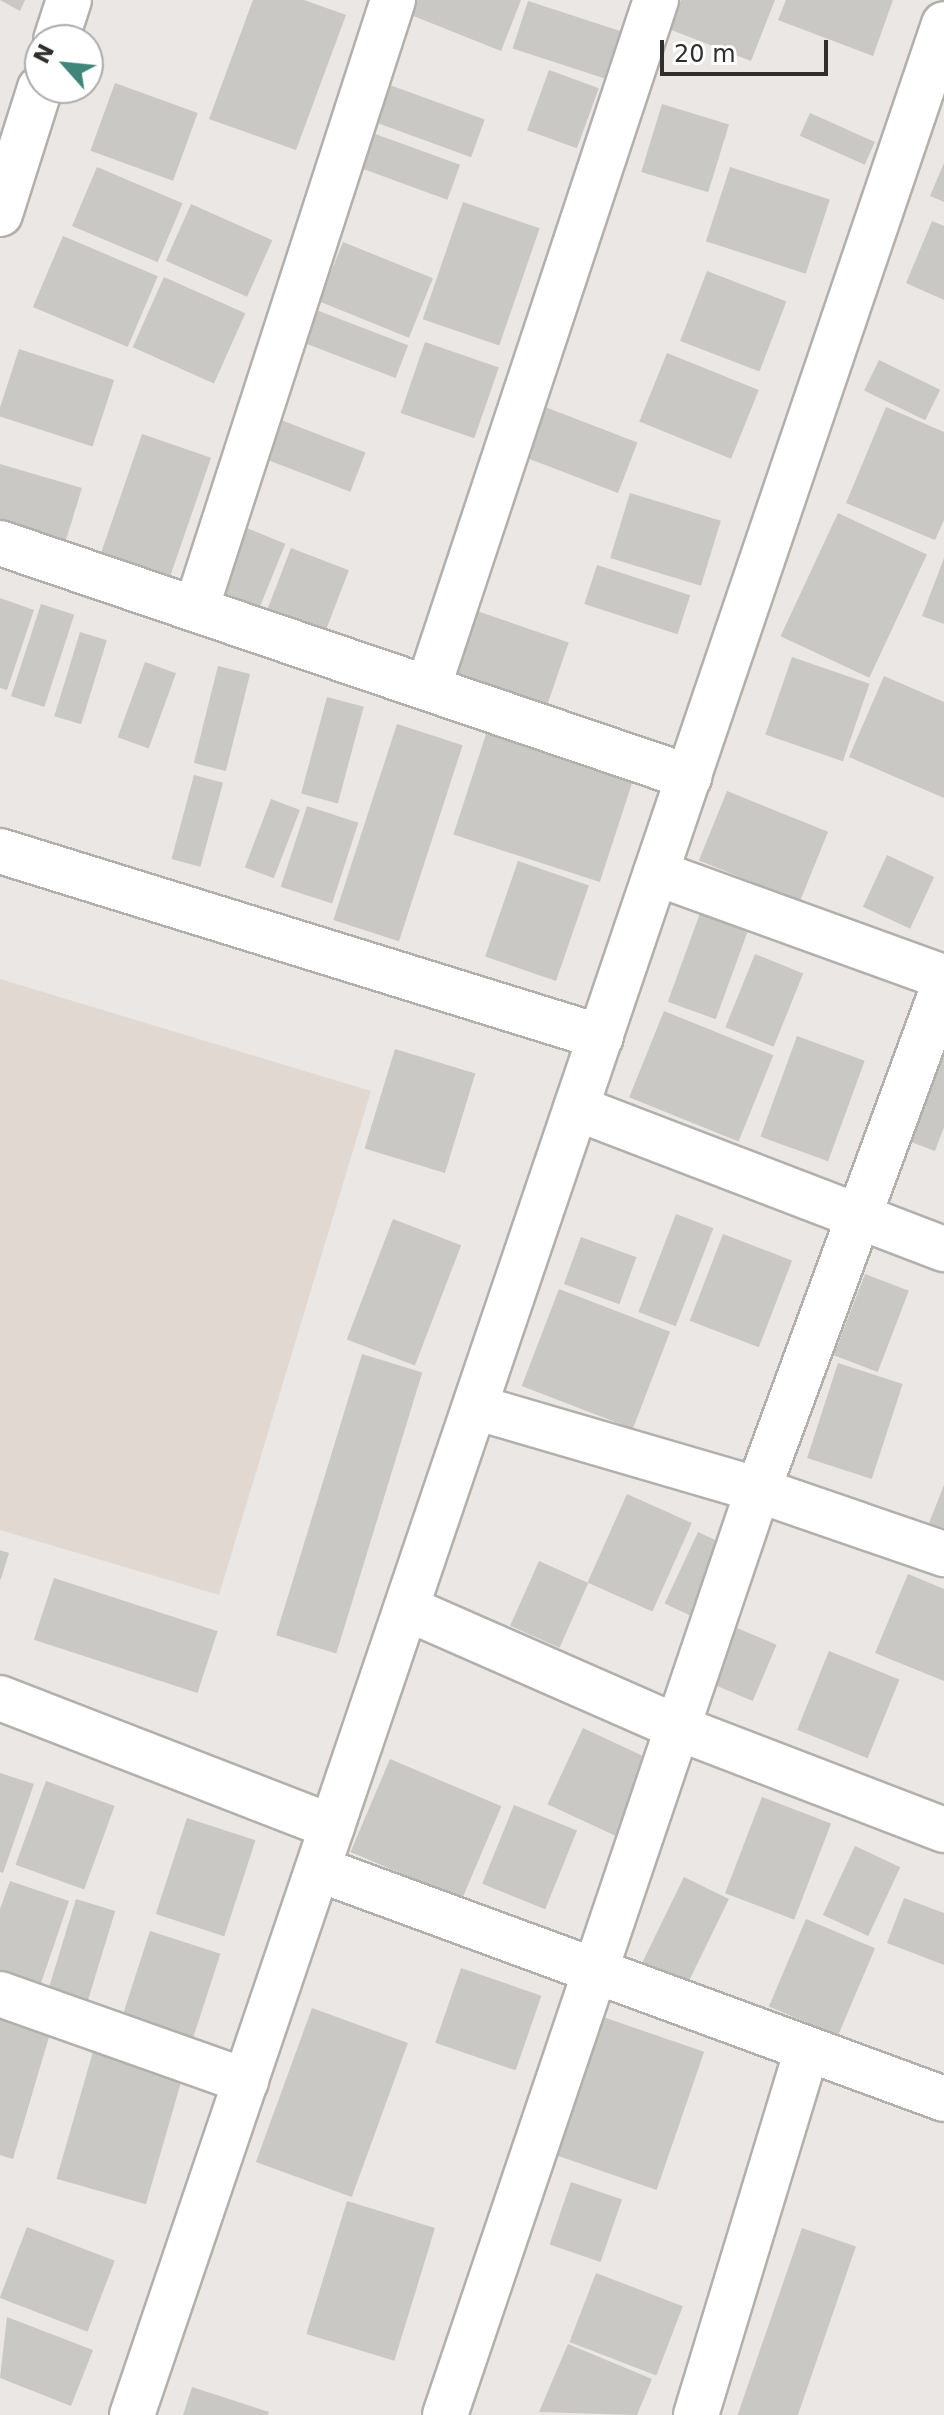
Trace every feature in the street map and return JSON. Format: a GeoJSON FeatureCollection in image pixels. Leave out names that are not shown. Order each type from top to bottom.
{"type":"FeatureCollection","features":[{"type":"Feature","properties":{"kind":"street"},"geometry":{"type":"LineString","coordinates":[[61,24],[69,0]]}},
{"type":"Feature","properties":{"kind":"street"},"geometry":{"type":"LineString","coordinates":[[196,609],[393,0]]}},
{"type":"Feature","properties":{"kind":"street"},"geometry":{"type":"LineString","coordinates":[[428,688],[656,0]]}},
{"type":"Feature","properties":{"kind":"street"},"geometry":{"type":"LineString","coordinates":[[132,2415],[944,24]]}},
{"type":"Feature","properties":{"kind":"street"},"geometry":{"type":"LineString","coordinates":[[0,214],[35,104]]}},
{"type":"Feature","properties":{"kind":"street"},"geometry":{"type":"LineString","coordinates":[[0,543],[689,777]]}},
{"type":"Feature","properties":{"kind":"street"},"geometry":{"type":"LineString","coordinates":[[0,851],[601,1037]]}},
{"type":"Feature","properties":{"kind":"street"},"geometry":{"type":"LineString","coordinates":[[656,873],[944,977]]}},
{"type":"Feature","properties":{"kind":"street"},"geometry":{"type":"LineString","coordinates":[[445,2415],[681,1729],[758,1490],[944,985]]}},
{"type":"Feature","properties":{"kind":"street"},"geometry":{"type":"LineString","coordinates":[[576,1108],[944,1249]]}},
{"type":"Feature","properties":{"kind":"street"},"geometry":{"type":"LineString","coordinates":[[475,1407],[758,1490],[944,1554]]}},
{"type":"Feature","properties":{"kind":"street"},"geometry":{"type":"LineString","coordinates":[[408,1609],[681,1729],[944,1830]]}},
{"type":"Feature","properties":{"kind":"street"},"geometry":{"type":"LineString","coordinates":[[0,1698],[332,1827]]}},
{"type":"Feature","properties":{"kind":"street"},"geometry":{"type":"LineString","coordinates":[[318,1869],[944,2099]]}},
{"type":"Feature","properties":{"kind":"street"},"geometry":{"type":"LineString","coordinates":[[0,1994],[246,2081]]}},
{"type":"Feature","properties":{"kind":"street"},"geometry":{"type":"LineString","coordinates":[[696,2415],[807,2050]]}},
{"type":"Feature","properties":{"kind":"shaded area"},"geometry":{"type":"Polygon","coordinates":[[[0,979],[371,1091],[219,1595],[0,1530],[0,979]]]}},
{"type":"Feature","properties":{"kind":"building"},"geometry":{"type":"Polygon","coordinates":[[[0,0],[25,0],[20,11],[0,0]]]}},
{"type":"Feature","properties":{"kind":"building"},"geometry":{"type":"Polygon","coordinates":[[[253,0],[304,0],[346,15],[296,150],[209,119],[253,0]]]}},
{"type":"Feature","properties":{"kind":"building"},"geometry":{"type":"Polygon","coordinates":[[[411,0],[521,0],[501,51],[406,13],[411,0]]]}},
{"type":"Feature","properties":{"kind":"building"},"geometry":{"type":"Polygon","coordinates":[[[681,0],[775,0],[751,61],[669,29],[681,0]]]}},
{"type":"Feature","properties":{"kind":"building"},"geometry":{"type":"Polygon","coordinates":[[[786,0],[893,0],[873,56],[778,20],[786,0]]]}},
{"type":"Feature","properties":{"kind":"building"},"geometry":{"type":"Polygon","coordinates":[[[528,1],[620,31],[605,79],[513,49],[528,1]]]}},
{"type":"Feature","properties":{"kind":"building"},"geometry":{"type":"Polygon","coordinates":[[[549,70],[599,88],[577,148],[527,130],[549,70]]]}},
{"type":"Feature","properties":{"kind":"building"},"geometry":{"type":"Polygon","coordinates":[[[115,83],[198,113],[173,181],[90,151],[115,83]]]}},
{"type":"Feature","properties":{"kind":"building"},"geometry":{"type":"Polygon","coordinates":[[[387,84],[485,120],[471,157],[373,122],[387,84]]]}},
{"type":"Feature","properties":{"kind":"building"},"geometry":{"type":"Polygon","coordinates":[[[662,104],[729,124],[708,192],[641,172],[662,104]]]}},
{"type":"Feature","properties":{"kind":"building"},"geometry":{"type":"Polygon","coordinates":[[[810,113],[875,142],[865,165],[800,136],[810,113]]]}},
{"type":"Feature","properties":{"kind":"building"},"geometry":{"type":"Polygon","coordinates":[[[367,131],[460,165],[447,200],[354,166],[367,131]]]}},
{"type":"Feature","properties":{"kind":"building"},"geometry":{"type":"Polygon","coordinates":[[[944,163],[944,202],[930,196],[944,163]]]}},
{"type":"Feature","properties":{"kind":"building"},"geometry":{"type":"Polygon","coordinates":[[[97,167],[183,203],[158,262],[72,226],[97,167]]]}},
{"type":"Feature","properties":{"kind":"building"},"geometry":{"type":"Polygon","coordinates":[[[730,167],[830,199],[806,274],[706,241],[730,167]]]}},
{"type":"Feature","properties":{"kind":"building"},"geometry":{"type":"Polygon","coordinates":[[[463,202],[540,228],[499,346],[423,319],[463,202]]]}},
{"type":"Feature","properties":{"kind":"building"},"geometry":{"type":"Polygon","coordinates":[[[191,204],[272,240],[247,297],[166,261],[191,204]]]}},
{"type":"Feature","properties":{"kind":"building"},"geometry":{"type":"Polygon","coordinates":[[[932,221],[944,226],[944,300],[906,283],[932,221]]]}},
{"type":"Feature","properties":{"kind":"building"},"geometry":{"type":"Polygon","coordinates":[[[63,236],[158,276],[128,347],[33,307],[63,236]]]}},
{"type":"Feature","properties":{"kind":"building"},"geometry":{"type":"Polygon","coordinates":[[[343,242],[433,278],[409,338],[319,301],[343,242]]]}},
{"type":"Feature","properties":{"kind":"building"},"geometry":{"type":"Polygon","coordinates":[[[707,271],[786,301],[759,371],[680,341],[707,271]]]}},
{"type":"Feature","properties":{"kind":"building"},"geometry":{"type":"Polygon","coordinates":[[[164,277],[245,313],[214,384],[133,347],[164,277]]]}},
{"type":"Feature","properties":{"kind":"building"},"geometry":{"type":"Polygon","coordinates":[[[311,308],[408,345],[396,378],[298,341],[311,308]]]}},
{"type":"Feature","properties":{"kind":"building"},"geometry":{"type":"Polygon","coordinates":[[[425,342],[499,367],[474,438],[401,413],[425,342]]]}},
{"type":"Feature","properties":{"kind":"building"},"geometry":{"type":"Polygon","coordinates":[[[19,349],[114,380],[92,446],[0,416],[0,407],[19,349]]]}},
{"type":"Feature","properties":{"kind":"building"},"geometry":{"type":"Polygon","coordinates":[[[667,353],[759,390],[731,459],[639,422],[667,353]]]}},
{"type":"Feature","properties":{"kind":"building"},"geometry":{"type":"Polygon","coordinates":[[[879,360],[940,390],[925,420],[864,391],[879,360]]]}},
{"type":"Feature","properties":{"kind":"building"},"geometry":{"type":"Polygon","coordinates":[[[545,407],[637,442],[618,493],[526,457],[545,407]]]}},
{"type":"Feature","properties":{"kind":"building"},"geometry":{"type":"Polygon","coordinates":[[[886,407],[944,432],[944,520],[935,540],[846,503],[886,407]]]}},
{"type":"Feature","properties":{"kind":"building"},"geometry":{"type":"Polygon","coordinates":[[[273,417],[365,452],[350,492],[258,456],[273,417]]]}},
{"type":"Feature","properties":{"kind":"building"},"geometry":{"type":"Polygon","coordinates":[[[142,434],[211,458],[170,578],[101,554],[142,434]]]}},
{"type":"Feature","properties":{"kind":"building"},"geometry":{"type":"Polygon","coordinates":[[[0,464],[82,488],[61,556],[0,537],[0,464]]]}},
{"type":"Feature","properties":{"kind":"building"},"geometry":{"type":"Polygon","coordinates":[[[630,493],[721,521],[701,586],[610,558],[630,493]]]}},
{"type":"Feature","properties":{"kind":"building"},"geometry":{"type":"Polygon","coordinates":[[[838,513],[927,554],[869,678],[781,636],[838,513]]]}},
{"type":"Feature","properties":{"kind":"building"},"geometry":{"type":"Polygon","coordinates":[[[239,525],[285,544],[259,609],[213,590],[239,525]]]}},
{"type":"Feature","properties":{"kind":"building"},"geometry":{"type":"Polygon","coordinates":[[[291,548],[349,570],[325,632],[267,610],[291,548]]]}},
{"type":"Feature","properties":{"kind":"building"},"geometry":{"type":"Polygon","coordinates":[[[944,558],[944,624],[922,616],[944,558]]]}},
{"type":"Feature","properties":{"kind":"building"},"geometry":{"type":"Polygon","coordinates":[[[597,565],[690,595],[678,634],[584,604],[597,565]]]}},
{"type":"Feature","properties":{"kind":"building"},"geometry":{"type":"Polygon","coordinates":[[[0,598],[34,610],[7,690],[0,688],[0,598]]]}},
{"type":"Feature","properties":{"kind":"building"},"geometry":{"type":"Polygon","coordinates":[[[41,604],[74,615],[44,707],[11,696],[41,604]]]}},
{"type":"Feature","properties":{"kind":"building"},"geometry":{"type":"Polygon","coordinates":[[[477,611],[569,643],[543,716],[452,685],[477,611]]]}},
{"type":"Feature","properties":{"kind":"building"},"geometry":{"type":"Polygon","coordinates":[[[80,632],[107,640],[81,724],[54,716],[80,632]]]}},
{"type":"Feature","properties":{"kind":"building"},"geometry":{"type":"Polygon","coordinates":[[[792,657],[870,684],[843,761],[765,735],[792,657]]]}},
{"type":"Feature","properties":{"kind":"building"},"geometry":{"type":"Polygon","coordinates":[[[145,662],[176,673],[149,748],[118,737],[145,662]]]}},
{"type":"Feature","properties":{"kind":"building"},"geometry":{"type":"Polygon","coordinates":[[[218,666],[250,674],[226,771],[194,763],[218,666]]]}},
{"type":"Feature","properties":{"kind":"building"},"geometry":{"type":"Polygon","coordinates":[[[884,676],[944,702],[944,798],[849,757],[884,676]]]}},
{"type":"Feature","properties":{"kind":"building"},"geometry":{"type":"Polygon","coordinates":[[[327,697],[364,707],[338,803],[301,794],[327,697]]]}},
{"type":"Feature","properties":{"kind":"building"},"geometry":{"type":"Polygon","coordinates":[[[397,724],[463,745],[399,941],[333,920],[397,724]]]}},
{"type":"Feature","properties":{"kind":"building"},"geometry":{"type":"Polygon","coordinates":[[[488,728],[634,776],[600,882],[453,835],[488,728]]]}},
{"type":"Feature","properties":{"kind":"building"},"geometry":{"type":"Polygon","coordinates":[[[194,775],[223,783],[200,867],[171,859],[194,775]]]}},
{"type":"Feature","properties":{"kind":"building"},"geometry":{"type":"Polygon","coordinates":[[[727,791],[828,832],[800,901],[699,861],[727,791]]]}},
{"type":"Feature","properties":{"kind":"building"},"geometry":{"type":"Polygon","coordinates":[[[271,799],[300,810],[274,878],[245,867],[271,799]]]}},
{"type":"Feature","properties":{"kind":"building"},"geometry":{"type":"Polygon","coordinates":[[[307,806],[358,823],[332,904],[281,887],[307,806]]]}},
{"type":"Feature","properties":{"kind":"building"},"geometry":{"type":"Polygon","coordinates":[[[887,855],[934,877],[910,929],[863,907],[887,855]]]}},
{"type":"Feature","properties":{"kind":"building"},"geometry":{"type":"Polygon","coordinates":[[[518,861],[589,885],[556,981],[485,956],[518,861]]]}},
{"type":"Feature","properties":{"kind":"building"},"geometry":{"type":"Polygon","coordinates":[[[703,905],[751,922],[716,1019],[668,1002],[703,905]]]}},
{"type":"Feature","properties":{"kind":"building"},"geometry":{"type":"Polygon","coordinates":[[[755,954],[803,973],[774,1047],[725,1027],[755,954]]]}},
{"type":"Feature","properties":{"kind":"building"},"geometry":{"type":"Polygon","coordinates":[[[664,1011],[773,1055],[739,1141],[629,1097],[664,1011]]]}},
{"type":"Feature","properties":{"kind":"building"},"geometry":{"type":"Polygon","coordinates":[[[944,1028],[944,1127],[935,1151],[898,1137],[944,1028]]]}},
{"type":"Feature","properties":{"kind":"building"},"geometry":{"type":"Polygon","coordinates":[[[797,1036],[865,1061],[828,1161],[760,1137],[797,1036]]]}},
{"type":"Feature","properties":{"kind":"building"},"geometry":{"type":"Polygon","coordinates":[[[395,1049],[475,1074],[445,1173],[365,1148],[395,1049]]]}},
{"type":"Feature","properties":{"kind":"building"},"geometry":{"type":"Polygon","coordinates":[[[676,1214],[713,1228],[676,1326],[638,1312],[676,1214]]]}},
{"type":"Feature","properties":{"kind":"building"},"geometry":{"type":"Polygon","coordinates":[[[393,1219],[461,1245],[415,1366],[347,1339],[393,1219]]]}},
{"type":"Feature","properties":{"kind":"building"},"geometry":{"type":"Polygon","coordinates":[[[723,1234],[792,1261],[759,1347],[690,1321],[723,1234]]]}},
{"type":"Feature","properties":{"kind":"building"},"geometry":{"type":"Polygon","coordinates":[[[581,1237],[636,1257],[619,1304],[564,1284],[581,1237]]]}},
{"type":"Feature","properties":{"kind":"building"},"geometry":{"type":"Polygon","coordinates":[[[865,1274],[909,1291],[878,1372],[834,1355],[865,1274]]]}},
{"type":"Feature","properties":{"kind":"building"},"geometry":{"type":"Polygon","coordinates":[[[559,1289],[670,1332],[633,1429],[522,1386],[559,1289]]]}},
{"type":"Feature","properties":{"kind":"building"},"geometry":{"type":"Polygon","coordinates":[[[362,1354],[422,1372],[336,1654],[276,1635],[362,1354]]]}},
{"type":"Feature","properties":{"kind":"building"},"geometry":{"type":"Polygon","coordinates":[[[838,1363],[903,1384],[872,1479],[807,1458],[838,1363]]]}},
{"type":"Feature","properties":{"kind":"building"},"geometry":{"type":"Polygon","coordinates":[[[944,1485],[944,1528],[929,1523],[944,1485]]]}},
{"type":"Feature","properties":{"kind":"building"},"geometry":{"type":"Polygon","coordinates":[[[627,1494],[692,1523],[652,1611],[588,1583],[627,1494]]]}},
{"type":"Feature","properties":{"kind":"building"},"geometry":{"type":"Polygon","coordinates":[[[698,1532],[726,1545],[693,1617],[665,1604],[698,1532]]]}},
{"type":"Feature","properties":{"kind":"building"},"geometry":{"type":"Polygon","coordinates":[[[0,1550],[9,1553],[1,1579],[0,1579],[0,1550]]]}},
{"type":"Feature","properties":{"kind":"building"},"geometry":{"type":"Polygon","coordinates":[[[539,1561],[588,1583],[559,1648],[510,1626],[539,1561]]]}},
{"type":"Feature","properties":{"kind":"building"},"geometry":{"type":"Polygon","coordinates":[[[908,1574],[944,1589],[944,1681],[875,1653],[908,1574]]]}},
{"type":"Feature","properties":{"kind":"building"},"geometry":{"type":"Polygon","coordinates":[[[54,1578],[218,1631],[197,1693],[34,1640],[54,1578]]]}},
{"type":"Feature","properties":{"kind":"building"},"geometry":{"type":"Polygon","coordinates":[[[737,1628],[777,1645],[753,1701],[713,1684],[737,1628]]]}},
{"type":"Feature","properties":{"kind":"building"},"geometry":{"type":"Polygon","coordinates":[[[829,1651],[899,1679],[868,1758],[797,1730],[829,1651]]]}},
{"type":"Feature","properties":{"kind":"building"},"geometry":{"type":"Polygon","coordinates":[[[583,1728],[654,1761],[618,1837],[548,1804],[583,1728]]]}},
{"type":"Feature","properties":{"kind":"building"},"geometry":{"type":"Polygon","coordinates":[[[390,1759],[501,1806],[462,1899],[351,1852],[390,1759]]]}},
{"type":"Feature","properties":{"kind":"building"},"geometry":{"type":"Polygon","coordinates":[[[0,1773],[34,1784],[3,1873],[0,1872],[0,1773]]]}},
{"type":"Feature","properties":{"kind":"building"},"geometry":{"type":"Polygon","coordinates":[[[46,1781],[115,1806],[84,1890],[16,1865],[46,1781]]]}},
{"type":"Feature","properties":{"kind":"building"},"geometry":{"type":"Polygon","coordinates":[[[762,1797],[831,1824],[794,1920],[725,1893],[762,1797]]]}},
{"type":"Feature","properties":{"kind":"building"},"geometry":{"type":"Polygon","coordinates":[[[514,1805],[577,1830],[545,1909],[482,1884],[514,1805]]]}},
{"type":"Feature","properties":{"kind":"building"},"geometry":{"type":"Polygon","coordinates":[[[187,1818],[255,1840],[224,1936],[156,1914],[187,1818]]]}},
{"type":"Feature","properties":{"kind":"building"},"geometry":{"type":"Polygon","coordinates":[[[855,1846],[900,1867],[868,1936],[823,1915],[855,1846]]]}},
{"type":"Feature","properties":{"kind":"building"},"geometry":{"type":"Polygon","coordinates":[[[684,1877],[729,1899],[687,1985],[642,1963],[684,1877]]]}},
{"type":"Feature","properties":{"kind":"building"},"geometry":{"type":"Polygon","coordinates":[[[10,1881],[69,1901],[40,1986],[0,1972],[0,1909],[10,1881]]]}},
{"type":"Feature","properties":{"kind":"building"},"geometry":{"type":"Polygon","coordinates":[[[904,1898],[944,1913],[944,1965],[887,1943],[904,1898]]]}},
{"type":"Feature","properties":{"kind":"building"},"geometry":{"type":"Polygon","coordinates":[[[76,1899],[115,1911],[87,2005],[47,1993],[76,1899]]]}},
{"type":"Feature","properties":{"kind":"building"},"geometry":{"type":"Polygon","coordinates":[[[806,1919],[875,1948],[838,2036],[769,2006],[806,1919]]]}},
{"type":"Feature","properties":{"kind":"building"},"geometry":{"type":"Polygon","coordinates":[[[150,1931],[220,1954],[193,2039],[122,2016],[150,1931]]]}},
{"type":"Feature","properties":{"kind":"building"},"geometry":{"type":"Polygon","coordinates":[[[461,1968],[541,1996],[516,2070],[435,2043],[461,1968]]]}},
{"type":"Feature","properties":{"kind":"building"},"geometry":{"type":"Polygon","coordinates":[[[312,2008],[408,2043],[352,2197],[256,2162],[312,2008]]]}},
{"type":"Feature","properties":{"kind":"building"},"geometry":{"type":"Polygon","coordinates":[[[0,2015],[51,2030],[13,2159],[0,2155],[0,2015]]]}},
{"type":"Feature","properties":{"kind":"building"},"geometry":{"type":"Polygon","coordinates":[[[603,2017],[704,2052],[657,2190],[555,2155],[603,2017]]]}},
{"type":"Feature","properties":{"kind":"building"},"geometry":{"type":"Polygon","coordinates":[[[94,2048],[183,2074],[146,2204],[57,2179],[94,2048]]]}},
{"type":"Feature","properties":{"kind":"building"},"geometry":{"type":"Polygon","coordinates":[[[571,2182],[622,2200],[601,2262],[550,2244],[571,2182]]]}},
{"type":"Feature","properties":{"kind":"building"},"geometry":{"type":"Polygon","coordinates":[[[347,2201],[435,2228],[394,2361],[306,2334],[347,2201]]]}},
{"type":"Feature","properties":{"kind":"building"},"geometry":{"type":"Polygon","coordinates":[[[27,2227],[115,2261],[88,2332],[0,2298],[27,2227]]]}},
{"type":"Feature","properties":{"kind":"building"},"geometry":{"type":"Polygon","coordinates":[[[802,2228],[856,2247],[798,2415],[738,2415],[802,2228]]]}},
{"type":"Feature","properties":{"kind":"building"},"geometry":{"type":"Polygon","coordinates":[[[596,2273],[683,2306],[656,2375],[569,2342],[596,2273]]]}},
{"type":"Feature","properties":{"kind":"building"},"geometry":{"type":"Polygon","coordinates":[[[7,2317],[93,2350],[71,2406],[0,2378],[7,2317]]]}},
{"type":"Feature","properties":{"kind":"building"},"geometry":{"type":"Polygon","coordinates":[[[568,2344],[652,2379],[637,2415],[539,2412],[568,2344]]]}},
{"type":"Feature","properties":{"kind":"building"},"geometry":{"type":"Polygon","coordinates":[[[192,2387],[269,2412],[268,2415],[183,2415],[192,2387]]]}}]}
